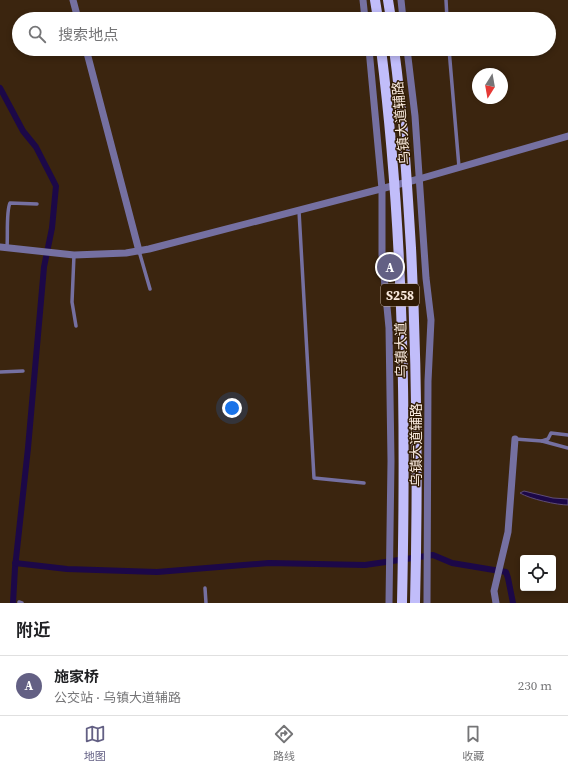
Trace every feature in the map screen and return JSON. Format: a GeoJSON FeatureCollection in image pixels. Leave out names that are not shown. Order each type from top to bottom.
{"type":"FeatureCollection","features":[{"type":"Feature","properties":{"kind":"main road"},"geometry":{"type":"LineString","coordinates":[[375,0],[377,12]]}},
{"type":"Feature","properties":{"kind":"main road"},"geometry":{"type":"LineString","coordinates":[[388,0],[390,12]]}},
{"type":"Feature","properties":{"kind":"main road","name":"乌镇大道"},"geometry":{"type":"LineString","coordinates":[[383,56],[401,310],[403,539],[402,601]]}},
{"type":"Feature","properties":{"kind":"main road","name":"乌镇大道"},"geometry":{"type":"LineString","coordinates":[[395,56],[407,182],[415,324],[417,451],[415,603]]}},
{"type":"Feature","properties":{"kind":"street"},"geometry":{"type":"LineString","coordinates":[[73,0],[76,12]]}},
{"type":"Feature","properties":{"kind":"street"},"geometry":{"type":"LineString","coordinates":[[363,0],[364,12]]}},
{"type":"Feature","properties":{"kind":"street"},"geometry":{"type":"LineString","coordinates":[[401,0],[402,12]]}},
{"type":"Feature","properties":{"kind":"street"},"geometry":{"type":"LineString","coordinates":[[88,56],[138,251]]}},
{"type":"Feature","properties":{"kind":"street","name":"乌镇大道辅路"},"geometry":{"type":"LineString","coordinates":[[370,56],[382,189],[382,256],[389,328],[391,519],[389,603]]}},
{"type":"Feature","properties":{"kind":"street","name":"乌镇大道辅路"},"geometry":{"type":"LineString","coordinates":[[408,56],[413,94],[426,278],[431,325],[428,381],[429,534],[427,603]]}},
{"type":"Feature","properties":{"kind":"street"},"geometry":{"type":"LineString","coordinates":[[4,247],[74,254],[126,253],[138,251],[382,189],[568,136]]}},
{"type":"Feature","properties":{"kind":"street"},"geometry":{"type":"LineString","coordinates":[[496,603],[494,591],[508,532],[514,439]]}},
{"type":"Feature","properties":{"kind":"street"},"geometry":{"type":"LineString","coordinates":[[391,519],[403,539]]}},
{"type":"Feature","properties":{"kind":"street"},"geometry":{"type":"LineString","coordinates":[[416,578],[428,585]]}},
{"type":"Feature","properties":{"kind":"street"},"geometry":{"type":"LineString","coordinates":[[389,590],[402,601]]}},
{"type":"Feature","properties":{"kind":"lane"},"geometry":{"type":"LineString","coordinates":[[446,0],[447,12]]}},
{"type":"Feature","properties":{"kind":"lane"},"geometry":{"type":"LineString","coordinates":[[450,56],[459,167]]}},
{"type":"Feature","properties":{"kind":"lane"},"geometry":{"type":"LineString","coordinates":[[4,247],[9,219],[8,208],[10,202],[37,204]]}},
{"type":"Feature","properties":{"kind":"lane"},"geometry":{"type":"LineString","coordinates":[[299,211],[314,478],[364,483]]}},
{"type":"Feature","properties":{"kind":"lane"},"geometry":{"type":"LineString","coordinates":[[138,251],[150,289]]}},
{"type":"Feature","properties":{"kind":"lane"},"geometry":{"type":"LineString","coordinates":[[74,254],[72,302],[76,326]]}},
{"type":"Feature","properties":{"kind":"lane"},"geometry":{"type":"LineString","coordinates":[[0,372],[23,371]]}},
{"type":"Feature","properties":{"kind":"lane"},"geometry":{"type":"LineString","coordinates":[[542,441],[548,439],[551,433],[568,435]]}},
{"type":"Feature","properties":{"kind":"lane"},"geometry":{"type":"LineString","coordinates":[[514,439],[542,441],[568,448]]}},
{"type":"Feature","properties":{"kind":"lane"},"geometry":{"type":"LineString","coordinates":[[205,588],[206,603]]}},
{"type":"Feature","properties":{"kind":"shaded area"},"geometry":{"type":"Polygon","coordinates":[[[524,491],[553,498],[568,499],[568,505],[544,501],[520,493],[524,491]]]}},
{"type":"Feature","properties":{"kind":"waterway"},"geometry":{"type":"LineString","coordinates":[[0,88],[23,131],[36,147],[56,186],[52,228],[44,267],[28,448],[15,568],[13,603]]}},
{"type":"Feature","properties":{"kind":"waterway"},"geometry":{"type":"LineString","coordinates":[[15,563],[67,569],[157,572],[269,563],[365,565],[433,555],[452,563],[506,572],[513,603]]}},
{"type":"Feature","properties":{"kind":"place","name":"施家桥"},"geometry":{"type":"Point","coordinates":[390,267]}}]}
